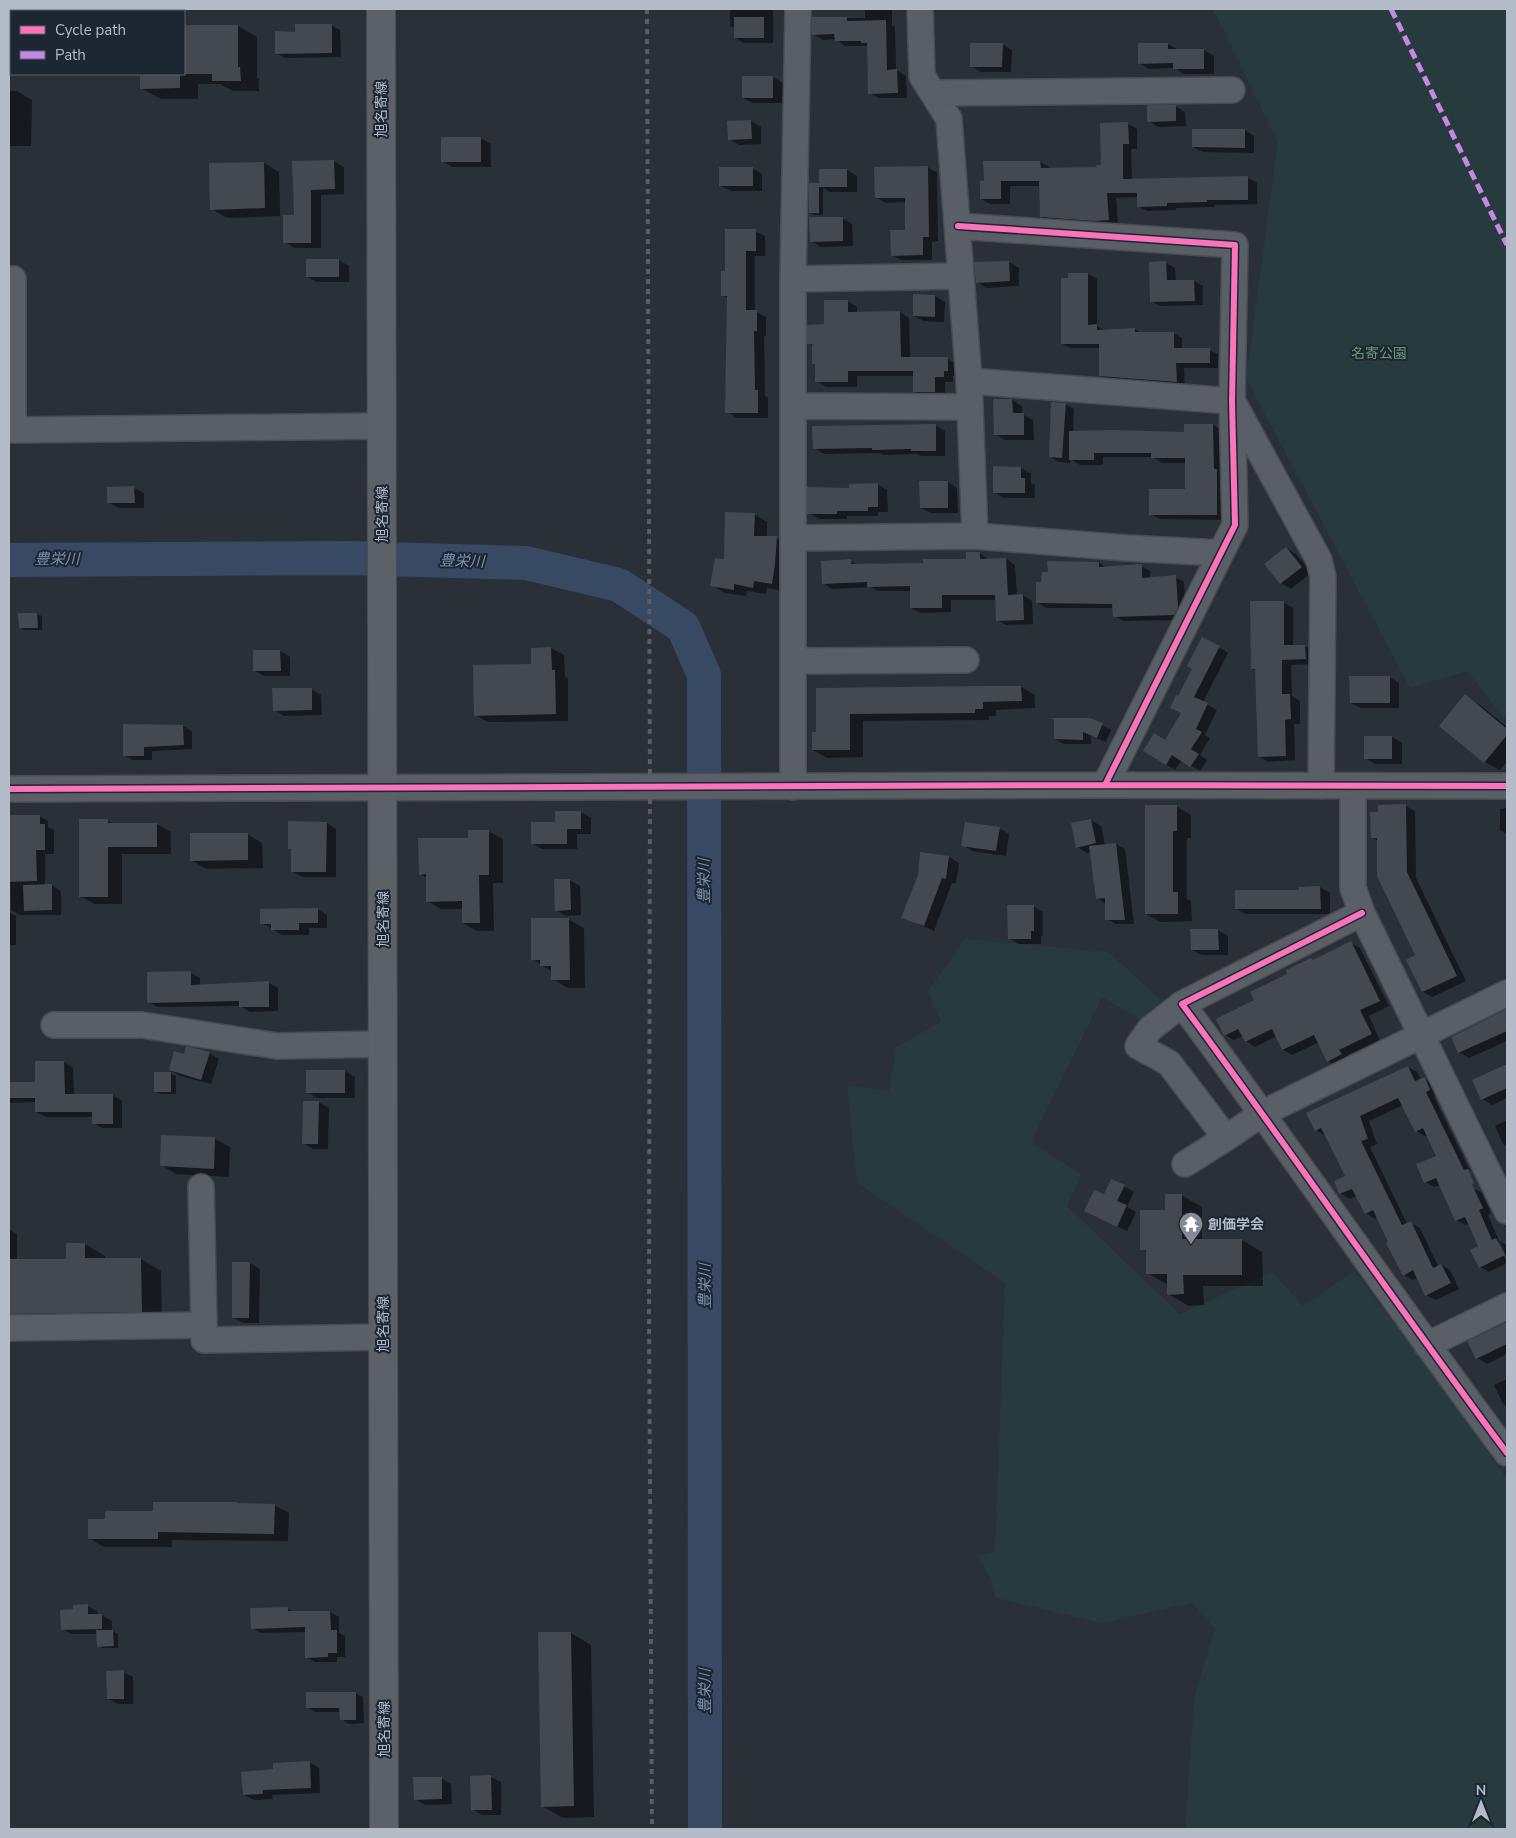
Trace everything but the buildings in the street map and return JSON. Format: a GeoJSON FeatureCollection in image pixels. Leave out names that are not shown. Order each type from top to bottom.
{"type":"FeatureCollection","features":[{"type":"Feature","properties":{"kind":"main road","name":"旭名寄線"},"geometry":{"type":"LineString","coordinates":[[381,9],[384,1829]]}},
{"type":"Feature","properties":{"kind":"street"},"geometry":{"type":"LineString","coordinates":[[793,787],[793,279],[798,9]]}},
{"type":"Feature","properties":{"kind":"street"},"geometry":{"type":"LineString","coordinates":[[920,9],[922,76],[949,119],[969,381],[975,536]]}},
{"type":"Feature","properties":{"kind":"street"},"geometry":{"type":"LineString","coordinates":[[934,93],[1232,90]]}},
{"type":"Feature","properties":{"kind":"street"},"geometry":{"type":"LineString","coordinates":[[958,226],[1235,245],[1232,401],[1235,525],[1105,785]]}},
{"type":"Feature","properties":{"kind":"street"},"geometry":{"type":"LineString","coordinates":[[793,279],[960,276]]}},
{"type":"Feature","properties":{"kind":"street"},"geometry":{"type":"LineString","coordinates":[[9,279],[13,279],[13,430],[382,426]]}},
{"type":"Feature","properties":{"kind":"street"},"geometry":{"type":"LineString","coordinates":[[969,381],[1232,401]]}},
{"type":"Feature","properties":{"kind":"street"},"geometry":{"type":"LineString","coordinates":[[1232,401],[1319,560],[1323,577],[1321,786]]}},
{"type":"Feature","properties":{"kind":"street"},"geometry":{"type":"LineString","coordinates":[[794,406],[970,407]]}},
{"type":"Feature","properties":{"kind":"street"},"geometry":{"type":"LineString","coordinates":[[792,538],[975,536],[1221,553]]}},
{"type":"Feature","properties":{"kind":"street"},"geometry":{"type":"LineString","coordinates":[[793,661],[966,660]]}},
{"type":"Feature","properties":{"kind":"street"},"geometry":{"type":"LineString","coordinates":[[9,789],[1105,785],[1507,786]]}},
{"type":"Feature","properties":{"kind":"street"},"geometry":{"type":"LineString","coordinates":[[1353,786],[1353,888],[1362,913],[1507,1211]]}},
{"type":"Feature","properties":{"kind":"street"},"geometry":{"type":"LineString","coordinates":[[1226,1138],[1169,1063],[1138,1046],[1150,1029],[1182,1004],[1362,913]]}},
{"type":"Feature","properties":{"kind":"street"},"geometry":{"type":"LineString","coordinates":[[1185,1164],[1263,1112],[1507,993]]}},
{"type":"Feature","properties":{"kind":"street"},"geometry":{"type":"LineString","coordinates":[[1182,1004],[1263,1112],[1427,1345],[1507,1453]]}},
{"type":"Feature","properties":{"kind":"street"},"geometry":{"type":"LineString","coordinates":[[54,1025],[142,1025],[277,1046],[383,1044]]}},
{"type":"Feature","properties":{"kind":"street"},"geometry":{"type":"LineString","coordinates":[[201,1187],[204,1340],[384,1337]]}},
{"type":"Feature","properties":{"kind":"street"},"geometry":{"type":"LineString","coordinates":[[1427,1345],[1507,1306]]}},
{"type":"Feature","properties":{"kind":"street"},"geometry":{"type":"LineString","coordinates":[[9,1328],[204,1325]]}},
{"type":"Feature","properties":{"kind":"green space","name":"名寄公園"},"geometry":{"type":"Polygon","coordinates":[[[1213,9],[1507,9],[1507,721],[1467,671],[1410,688],[1246,378],[1278,142],[1213,9]]]}},
{"type":"Feature","properties":{"kind":"green space"},"geometry":{"type":"Polygon","coordinates":[[[965,939],[1108,952],[1161,1000],[1144,1022],[1102,997],[1031,1142],[1082,1175],[1067,1206],[1180,1314],[1272,1272],[1303,1306],[1354,1271],[1443,1386],[1507,1480],[1507,1829],[1185,1829],[1194,1699],[1215,1628],[1192,1603],[1101,1623],[996,1598],[991,1579],[977,1555],[995,1551],[1005,1283],[857,1183],[847,1085],[889,1091],[896,1047],[941,1022],[928,991],[965,939]]]}},
{"type":"Feature","properties":{"kind":"waterway","name":"豊栄川"},"geometry":{"type":"LineString","coordinates":[[9,560],[348,558],[526,563],[619,585],[683,627],[704,675],[705,1829]]}},
{"type":"Feature","properties":{"kind":"railway"},"geometry":{"type":"LineString","coordinates":[[647,9],[650,787],[649,1313],[652,1829]]}},
{"type":"Feature","properties":{"kind":"marked path"},"geometry":{"type":"LineString","coordinates":[[1391,9],[1507,245]]}},
{"type":"Feature","properties":{"kind":"cycle path"},"geometry":{"type":"LineString","coordinates":[[958,226],[1235,245],[1232,401],[1235,525],[1105,785]]}},
{"type":"Feature","properties":{"kind":"cycle path"},"geometry":{"type":"LineString","coordinates":[[9,789],[1105,785],[1507,786]]}},
{"type":"Feature","properties":{"kind":"cycle path"},"geometry":{"type":"LineString","coordinates":[[1362,913],[1182,1004],[1507,1453]]}},
{"type":"Feature","properties":{"kind":"place","name":"創価学会"},"geometry":{"type":"Point","coordinates":[1191,1245]}}]}
